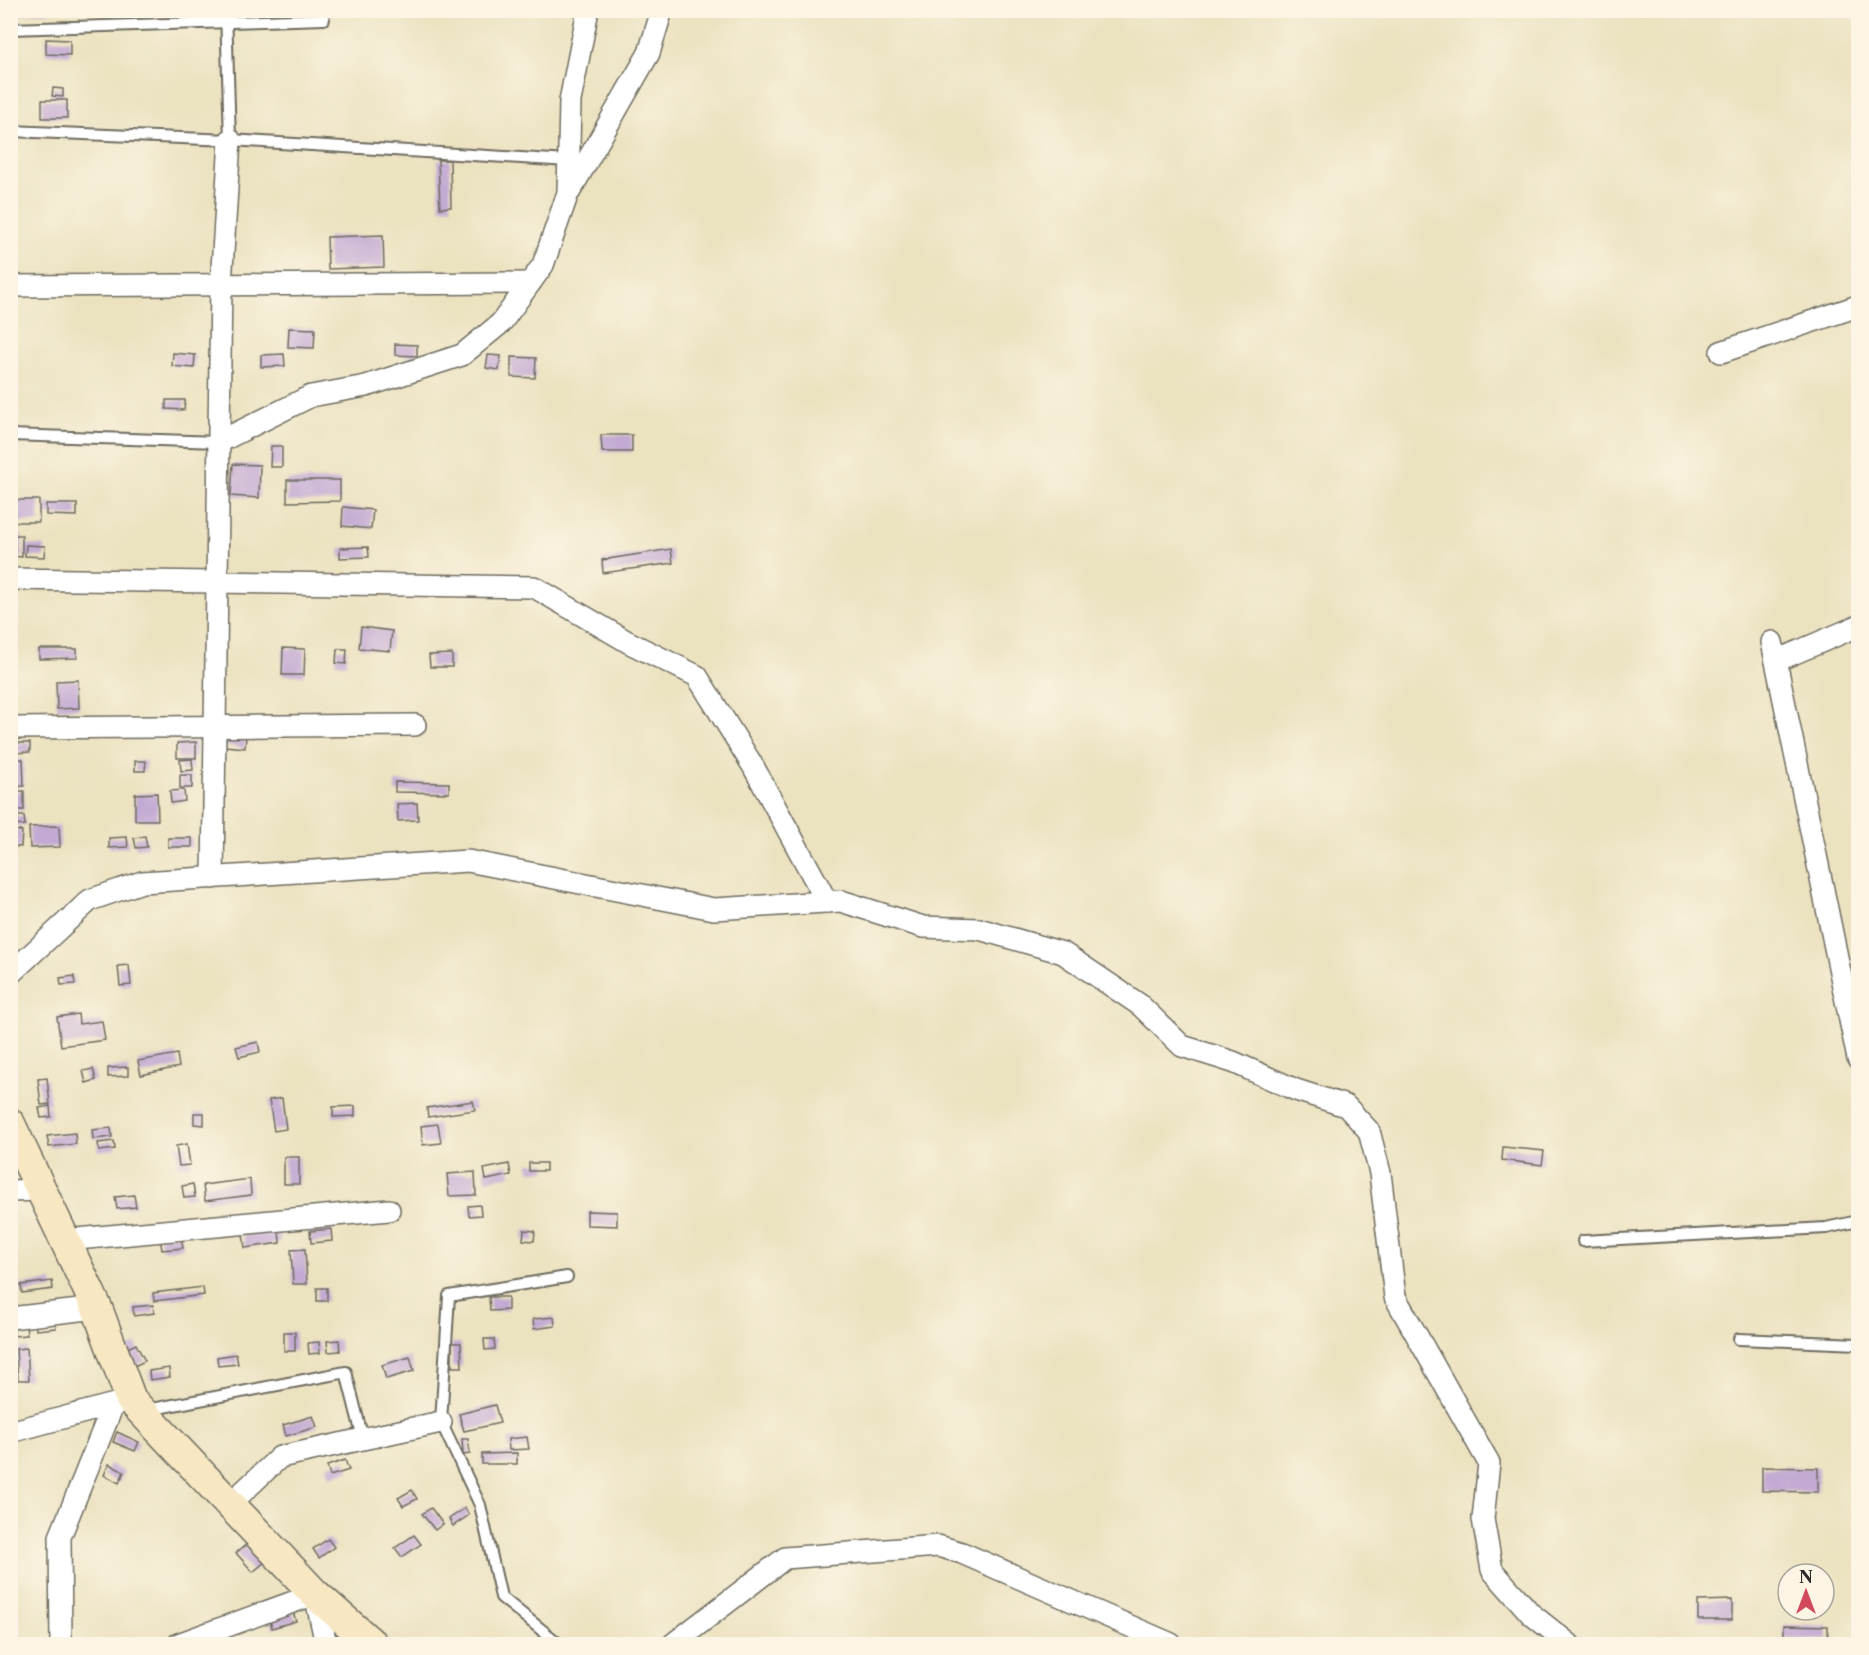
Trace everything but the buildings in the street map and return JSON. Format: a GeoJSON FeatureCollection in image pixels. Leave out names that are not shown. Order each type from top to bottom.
{"type":"FeatureCollection","features":[{"type":"Feature","properties":{"kind":"street"},"geometry":{"type":"LineString","coordinates":[[568,193],[570,101],[588,10]]}},
{"type":"Feature","properties":{"kind":"street"},"geometry":{"type":"LineString","coordinates":[[219,442],[311,396],[366,386],[462,355],[501,323],[543,265],[568,193],[649,53],[662,10]]}},
{"type":"Feature","properties":{"kind":"street"},"geometry":{"type":"LineString","coordinates":[[213,878],[221,285],[230,140]]}},
{"type":"Feature","properties":{"kind":"street"},"geometry":{"type":"LineString","coordinates":[[10,286],[530,283]]}},
{"type":"Feature","properties":{"kind":"street"},"geometry":{"type":"LineString","coordinates":[[1721,352],[1858,306]]}},
{"type":"Feature","properties":{"kind":"street"},"geometry":{"type":"LineString","coordinates":[[10,579],[534,587],[628,642],[697,676],[753,766],[827,902]]}},
{"type":"Feature","properties":{"kind":"street"},"geometry":{"type":"LineString","coordinates":[[1858,626],[1774,652],[1858,1059]]}},
{"type":"Feature","properties":{"kind":"street"},"geometry":{"type":"LineString","coordinates":[[10,728],[415,725]]}},
{"type":"Feature","properties":{"kind":"street"},"geometry":{"type":"LineString","coordinates":[[10,974],[90,900],[142,882],[468,861],[714,909],[842,901],[923,927],[979,929],[1063,953],[1140,1005],[1182,1046],[1233,1062],[1296,1090],[1346,1106],[1369,1131],[1380,1173],[1395,1297],[1489,1463],[1483,1519],[1492,1570],[1531,1614],[1569,1644]]}},
{"type":"Feature","properties":{"kind":"street"},"geometry":{"type":"LineString","coordinates":[[10,1124],[97,1308],[129,1405],[230,1504],[315,1594],[372,1644]]}},
{"type":"Feature","properties":{"kind":"street"},"geometry":{"type":"LineString","coordinates":[[10,1191],[42,1190]]}},
{"type":"Feature","properties":{"kind":"street"},"geometry":{"type":"LineString","coordinates":[[66,1240],[389,1210]]}},
{"type":"Feature","properties":{"kind":"street"},"geometry":{"type":"LineString","coordinates":[[10,1318],[97,1308]]}},
{"type":"Feature","properties":{"kind":"street"},"geometry":{"type":"LineString","coordinates":[[10,1432],[129,1405]]}},
{"type":"Feature","properties":{"kind":"street"},"geometry":{"type":"LineString","coordinates":[[61,1644],[60,1537],[129,1405]]}},
{"type":"Feature","properties":{"kind":"street"},"geometry":{"type":"LineString","coordinates":[[230,1504],[280,1457],[441,1422]]}},
{"type":"Feature","properties":{"kind":"street"},"geometry":{"type":"LineString","coordinates":[[673,1644],[785,1558],[938,1546],[963,1553],[1142,1639],[1171,1644]]}},
{"type":"Feature","properties":{"kind":"street"},"geometry":{"type":"LineString","coordinates":[[178,1644],[315,1594]]}},
{"type":"Feature","properties":{"kind":"street"},"geometry":{"type":"LineString","coordinates":[[315,1594],[326,1644]]}},
{"type":"Feature","properties":{"kind":"lane"},"geometry":{"type":"LineString","coordinates":[[226,16],[230,140]]}},
{"type":"Feature","properties":{"kind":"lane"},"geometry":{"type":"LineString","coordinates":[[10,29],[226,16],[324,19]]}},
{"type":"Feature","properties":{"kind":"lane"},"geometry":{"type":"LineString","coordinates":[[10,131],[230,140],[569,161]]}},
{"type":"Feature","properties":{"kind":"lane"},"geometry":{"type":"LineString","coordinates":[[10,435],[219,442]]}},
{"type":"Feature","properties":{"kind":"lane"},"geometry":{"type":"LineString","coordinates":[[1583,1241],[1826,1228],[1858,1221]]}},
{"type":"Feature","properties":{"kind":"lane"},"geometry":{"type":"LineString","coordinates":[[560,1644],[501,1597],[480,1505],[441,1422],[449,1296],[567,1277]]}},
{"type":"Feature","properties":{"kind":"lane"},"geometry":{"type":"LineString","coordinates":[[1739,1339],[1858,1344]]}},
{"type":"Feature","properties":{"kind":"lane"},"geometry":{"type":"LineString","coordinates":[[129,1405],[346,1372],[363,1439]]}}]}
